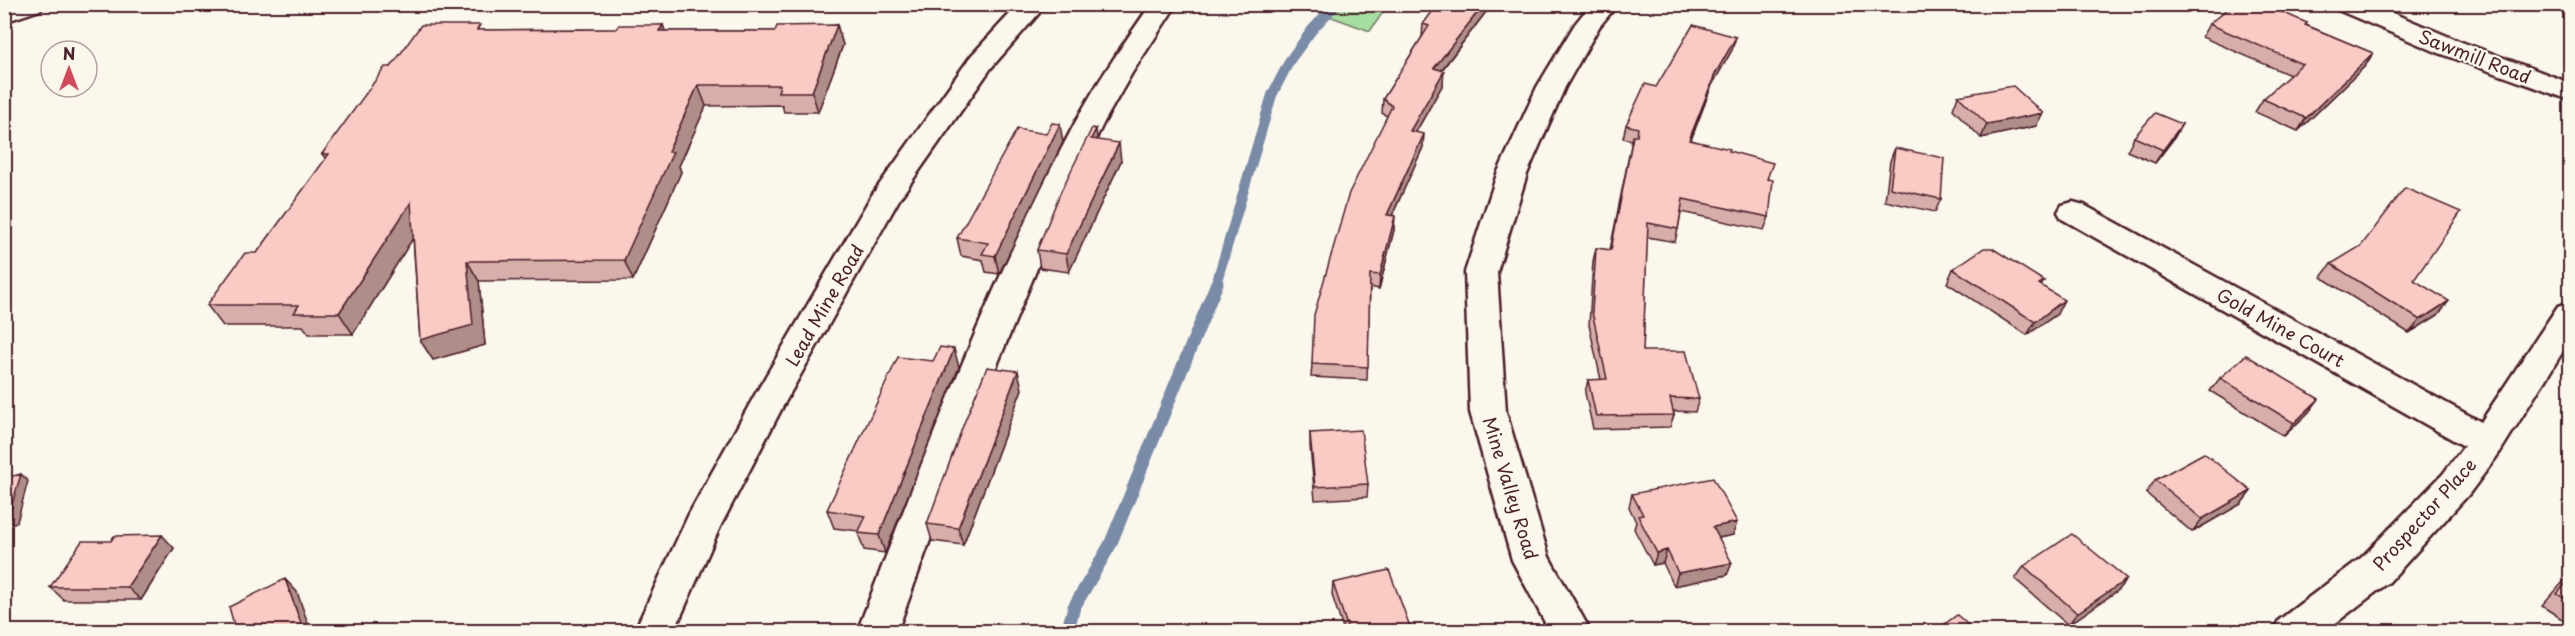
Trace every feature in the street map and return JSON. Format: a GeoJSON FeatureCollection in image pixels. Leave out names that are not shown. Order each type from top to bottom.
{"type":"FeatureCollection","features":[{"type":"Feature","properties":{"kind":"street"},"geometry":{"type":"LineString","coordinates":[[4,14],[31,4]]}},
{"type":"Feature","properties":{"kind":"street","name":"Lead Mine Road"},"geometry":{"type":"LineString","coordinates":[[654,632],[702,525],[729,474],[886,195],[981,62],[1034,4]]}},
{"type":"Feature","properties":{"kind":"street"},"geometry":{"type":"LineString","coordinates":[[877,632],[948,440],[1047,208],[1090,122],[1118,73],[1164,4]]}},
{"type":"Feature","properties":{"kind":"street","name":"Mine Valley Road"},"geometry":{"type":"LineString","coordinates":[[1571,632],[1531,560],[1488,412],[1481,272],[1512,174],[1551,87],[1588,24],[1605,4]]}},
{"type":"Feature","properties":{"kind":"street","name":"Sawmill Road"},"geometry":{"type":"LineString","coordinates":[[2347,4],[2449,47],[2571,92]]}},
{"type":"Feature","properties":{"kind":"street","name":"Gold Mine Court"},"geometry":{"type":"LineString","coordinates":[[2073,212],[2487,442]]}},
{"type":"Feature","properties":{"kind":"street","name":"Prospector Place"},"geometry":{"type":"LineString","coordinates":[[2293,632],[2375,570],[2456,484],[2487,442],[2571,314]]}},
{"type":"Feature","properties":{"kind":"green space"},"geometry":{"type":"Polygon","coordinates":[[[1388,4],[1370,31],[1299,5],[1388,4]]]}},
{"type":"Feature","properties":{"kind":"building"},"geometry":{"type":"Polygon","coordinates":[[[1438,4],[1484,4],[1434,68],[1444,71],[1410,131],[1424,134],[1387,215],[1395,216],[1380,275],[1370,274],[1368,367],[1312,364],[1314,315],[1349,193],[1392,106],[1383,99],[1429,26],[1423,24],[1438,4]]]}},
{"type":"Feature","properties":{"kind":"building"},"geometry":{"type":"Polygon","coordinates":[[[2233,4],[2264,4],[2307,23],[2305,25],[2373,53],[2306,118],[2263,99],[2302,64],[2209,24],[2233,4]]]}},
{"type":"Feature","properties":{"kind":"building"},"geometry":{"type":"Polygon","coordinates":[[[421,25],[480,25],[477,30],[616,29],[619,25],[663,25],[659,31],[775,31],[777,26],[837,25],[812,92],[778,92],[780,85],[698,85],[668,152],[673,152],[624,260],[467,261],[473,325],[420,340],[411,202],[339,313],[294,313],[299,305],[207,305],[245,253],[257,253],[329,154],[322,154],[385,67],[391,67],[421,25]]]}},
{"type":"Feature","properties":{"kind":"building"},"geometry":{"type":"Polygon","coordinates":[[[1693,25],[1736,37],[1715,74],[1689,140],[1730,149],[1729,151],[1773,163],[1767,179],[1773,180],[1769,217],[1683,199],[1678,229],[1648,223],[1643,351],[1686,351],[1699,399],[1670,398],[1674,415],[1596,416],[1588,380],[1607,379],[1592,312],[1596,248],[1611,250],[1633,136],[1637,136],[1638,128],[1626,125],[1645,84],[1656,87],[1693,25]]]}},
{"type":"Feature","properties":{"kind":"building"},"geometry":{"type":"Polygon","coordinates":[[[2013,86],[2043,113],[1987,124],[1958,96],[2013,86]]]}},
{"type":"Feature","properties":{"kind":"building"},"geometry":{"type":"Polygon","coordinates":[[[2155,113],[2182,124],[2163,150],[2134,137],[2155,113]]]}},
{"type":"Feature","properties":{"kind":"building"},"geometry":{"type":"Polygon","coordinates":[[[1052,123],[1060,124],[995,256],[982,254],[988,243],[957,238],[1017,129],[1046,134],[1052,123]]]}},
{"type":"Feature","properties":{"kind":"building"},"geometry":{"type":"Polygon","coordinates":[[[1092,128],[1096,129],[1091,139],[1119,143],[1066,254],[1037,250],[1061,191],[1092,128]]]}},
{"type":"Feature","properties":{"kind":"building"},"geometry":{"type":"Polygon","coordinates":[[[1895,148],[1944,158],[1941,199],[1890,188],[1895,148]]]}},
{"type":"Feature","properties":{"kind":"building"},"geometry":{"type":"Polygon","coordinates":[[[2405,188],[2461,212],[2414,280],[2449,301],[2420,320],[2331,264],[2361,246],[2405,188]]]}},
{"type":"Feature","properties":{"kind":"building"},"geometry":{"type":"Polygon","coordinates":[[[1984,248],[1992,248],[2044,281],[2039,284],[2064,300],[2035,322],[1953,269],[1984,248]]]}},
{"type":"Feature","properties":{"kind":"building"},"geometry":{"type":"Polygon","coordinates":[[[940,347],[954,349],[879,535],[858,533],[866,516],[827,510],[898,357],[933,361],[940,347]]]}},
{"type":"Feature","properties":{"kind":"building"},"geometry":{"type":"Polygon","coordinates":[[[2246,355],[2319,399],[2294,423],[2220,378],[2246,355]]]}},
{"type":"Feature","properties":{"kind":"building"},"geometry":{"type":"Polygon","coordinates":[[[987,367],[1018,371],[958,528],[927,524],[964,423],[987,367]]]}},
{"type":"Feature","properties":{"kind":"building"},"geometry":{"type":"Polygon","coordinates":[[[1361,430],[1368,484],[1315,487],[1310,433],[1361,430]]]}},
{"type":"Feature","properties":{"kind":"building"},"geometry":{"type":"Polygon","coordinates":[[[2204,453],[2251,491],[2202,519],[2155,480],[2204,453]]]}},
{"type":"Feature","properties":{"kind":"building"},"geometry":{"type":"Polygon","coordinates":[[[21,474],[9,515],[4,516],[4,478],[21,474]]]}},
{"type":"Feature","properties":{"kind":"building"},"geometry":{"type":"Polygon","coordinates":[[[1713,478],[1737,522],[1713,527],[1732,563],[1678,573],[1667,550],[1657,553],[1638,516],[1643,515],[1632,494],[1713,478]]]}},
{"type":"Feature","properties":{"kind":"building"},"geometry":{"type":"Polygon","coordinates":[[[2072,534],[2127,579],[2077,613],[2024,566],[2072,534]]]}},
{"type":"Feature","properties":{"kind":"building"},"geometry":{"type":"Polygon","coordinates":[[[162,535],[127,587],[50,587],[82,541],[111,541],[114,536],[162,535]]]}},
{"type":"Feature","properties":{"kind":"building"},"geometry":{"type":"Polygon","coordinates":[[[1389,570],[1412,632],[1349,632],[1333,583],[1389,570]]]}},
{"type":"Feature","properties":{"kind":"building"},"geometry":{"type":"Polygon","coordinates":[[[2571,577],[2571,602],[2557,594],[2571,577]]]}},
{"type":"Feature","properties":{"kind":"building"},"geometry":{"type":"Polygon","coordinates":[[[285,579],[304,632],[236,632],[229,607],[285,579]]]}},
{"type":"Feature","properties":{"kind":"building"},"geometry":{"type":"Polygon","coordinates":[[[1957,615],[1976,632],[1934,632],[1957,615]]]}},
{"type":"Feature","properties":{"kind":"building"},"geometry":{"type":"Polygon","coordinates":[[[2512,626],[2519,632],[2505,632],[2512,626]]]}},
{"type":"Feature","properties":{"kind":"waterway"},"geometry":{"type":"LineString","coordinates":[[1216,284],[1272,95],[1290,60],[1312,30],[1336,4]]}},
{"type":"Feature","properties":{"kind":"waterway"},"geometry":{"type":"LineString","coordinates":[[1067,632],[1074,607],[1110,545],[1217,283]]}}]}
